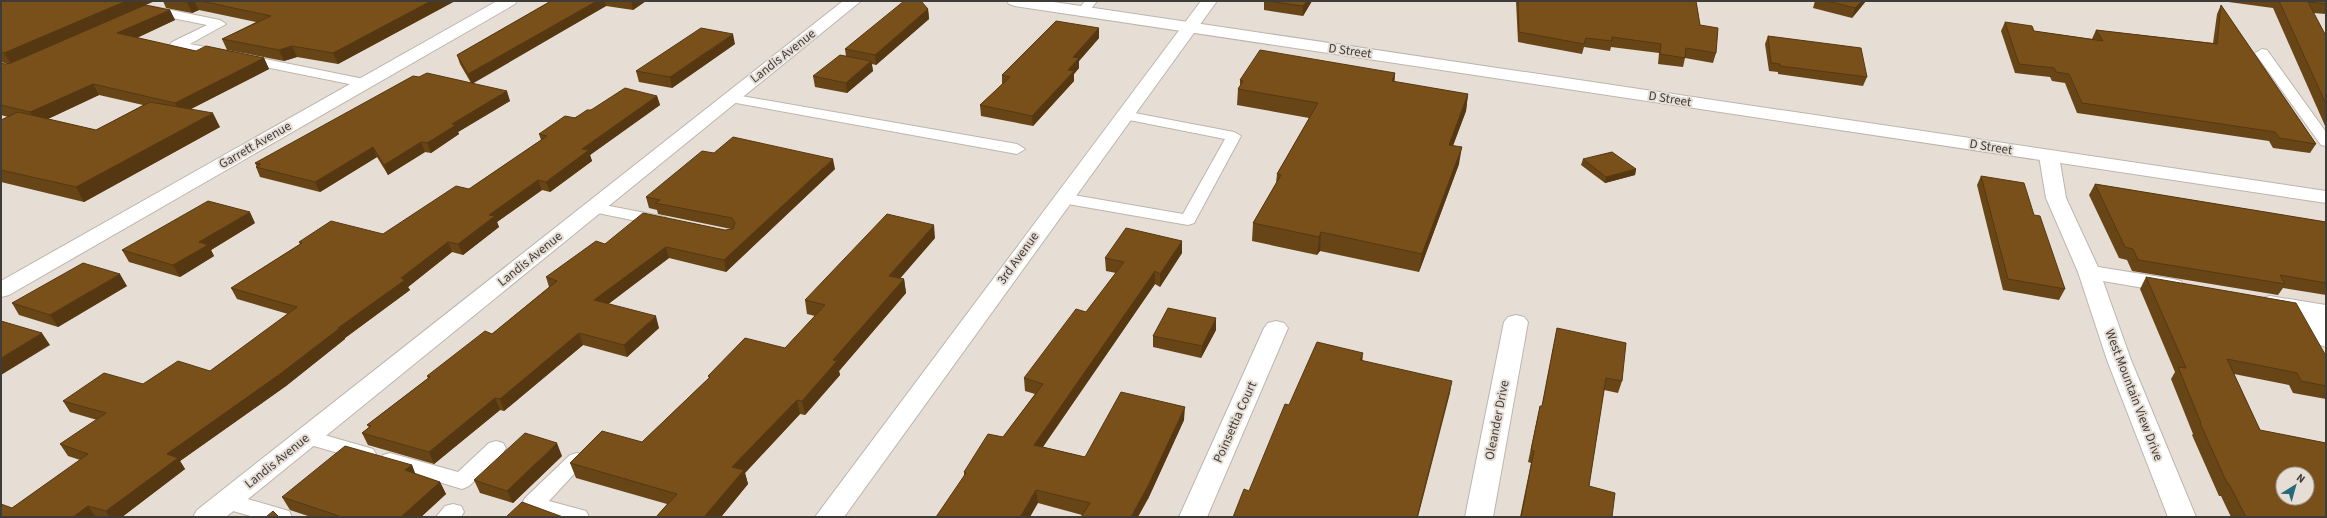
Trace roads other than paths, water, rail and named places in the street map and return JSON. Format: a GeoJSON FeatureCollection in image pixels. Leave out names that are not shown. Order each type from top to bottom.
{"type":"FeatureCollection","features":[{"type":"Feature","properties":{"kind":"street","name":"Garrett Avenue"},"geometry":{"type":"LineString","coordinates":[[1,290],[509,1]]}},
{"type":"Feature","properties":{"kind":"street","name":"Landis Avenue"},"geometry":{"type":"LineString","coordinates":[[206,517],[853,1]]}},
{"type":"Feature","properties":{"kind":"street","name":"D Street"},"geometry":{"type":"LineString","coordinates":[[1015,1],[1087,6],[1190,27],[2326,197]]}},
{"type":"Feature","properties":{"kind":"street","name":"3rd Avenue"},"geometry":{"type":"LineString","coordinates":[[829,517],[1062,198],[1209,1]]}},
{"type":"Feature","properties":{"kind":"street","name":"West Mountain View Drive"},"geometry":{"type":"LineString","coordinates":[[2049,156],[2056,198],[2089,272],[2119,360],[2182,517]]}},
{"type":"Feature","properties":{"kind":"street"},"geometry":{"type":"LineString","coordinates":[[2089,272],[2196,290]]}},
{"type":"Feature","properties":{"kind":"street"},"geometry":{"type":"LineString","coordinates":[[2248,299],[2317,311],[2326,339]]}},
{"type":"Feature","properties":{"kind":"street","name":"Oleander Drive"},"geometry":{"type":"LineString","coordinates":[[1479,517],[1516,322]]}},
{"type":"Feature","properties":{"kind":"street","name":"Poinsettia Court"},"geometry":{"type":"LineString","coordinates":[[1193,517],[1276,328]]}},
{"type":"Feature","properties":{"kind":"lane"},"geometry":{"type":"LineString","coordinates":[[169,1],[145,11],[220,24],[177,45],[364,83]]}},
{"type":"Feature","properties":{"kind":"lane"},"geometry":{"type":"LineString","coordinates":[[2262,53],[2326,142]]}},
{"type":"Feature","properties":{"kind":"lane"},"geometry":{"type":"LineString","coordinates":[[730,98],[1017,149]]}},
{"type":"Feature","properties":{"kind":"lane"},"geometry":{"type":"LineString","coordinates":[[1062,198],[1188,220],[1234,136],[1124,115]]}},
{"type":"Feature","properties":{"kind":"lane"},"geometry":{"type":"LineString","coordinates":[[594,208],[676,225]]}},
{"type":"Feature","properties":{"kind":"lane"},"geometry":{"type":"LineString","coordinates":[[307,437],[462,480],[496,448]]}},
{"type":"Feature","properties":{"kind":"lane"},"geometry":{"type":"LineString","coordinates":[[577,460],[533,504],[578,517]]}},
{"type":"Feature","properties":{"kind":"lane"},"geometry":{"type":"LineString","coordinates":[[227,500],[280,517]]}}]}
